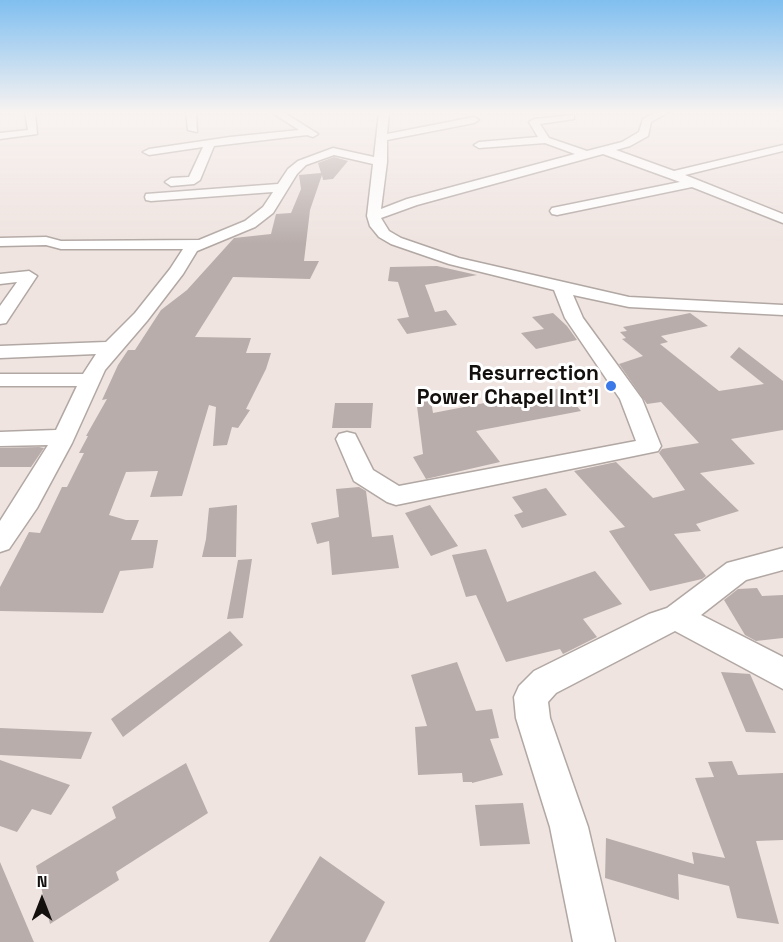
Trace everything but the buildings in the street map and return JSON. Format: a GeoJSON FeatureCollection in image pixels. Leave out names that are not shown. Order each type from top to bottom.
{"type":"FeatureCollection","features":[{"type":"Feature","properties":{"kind":"street"},"geometry":{"type":"LineString","coordinates":[[171,182],[194,180],[204,156]]}},
{"type":"Feature","properties":{"kind":"street"},"geometry":{"type":"LineString","coordinates":[[0,542],[28,501],[63,437],[90,380],[111,348],[141,317],[177,272],[191,248],[250,225],[268,210],[292,172],[302,163],[320,156]]}},
{"type":"Feature","properties":{"kind":"street"},"geometry":{"type":"LineString","coordinates":[[355,156],[381,162]]}},
{"type":"Feature","properties":{"kind":"street"},"geometry":{"type":"LineString","coordinates":[[381,156],[374,216],[377,226],[384,234],[411,248],[562,289],[629,302],[783,310]]}},
{"type":"Feature","properties":{"kind":"street"},"geometry":{"type":"LineString","coordinates":[[374,216],[412,202],[577,156]]}},
{"type":"Feature","properties":{"kind":"street"},"geometry":{"type":"LineString","coordinates":[[621,156],[783,219]]}},
{"type":"Feature","properties":{"kind":"street"},"geometry":{"type":"LineString","coordinates":[[672,174],[749,156]]}},
{"type":"Feature","properties":{"kind":"street"},"geometry":{"type":"LineString","coordinates":[[557,211],[693,183]]}},
{"type":"Feature","properties":{"kind":"street"},"geometry":{"type":"LineString","coordinates":[[151,197],[283,187]]}},
{"type":"Feature","properties":{"kind":"street"},"geometry":{"type":"LineString","coordinates":[[0,242],[46,241],[60,245],[199,244]]}},
{"type":"Feature","properties":{"kind":"street"},"geometry":{"type":"LineString","coordinates":[[0,279],[29,276],[0,319]]}},
{"type":"Feature","properties":{"kind":"street"},"geometry":{"type":"LineString","coordinates":[[346,439],[363,475],[396,496],[650,446],[631,399],[574,318],[562,289]]}},
{"type":"Feature","properties":{"kind":"street"},"geometry":{"type":"LineString","coordinates":[[0,352],[111,348]]}},
{"type":"Feature","properties":{"kind":"street"},"geometry":{"type":"LineString","coordinates":[[0,380],[90,380]]}},
{"type":"Feature","properties":{"kind":"street"},"geometry":{"type":"LineString","coordinates":[[0,438],[63,437]]}},
{"type":"Feature","properties":{"kind":"street"},"geometry":{"type":"LineString","coordinates":[[594,942],[569,827],[533,718],[531,697],[545,682],[660,623],[677,617],[736,571],[783,559]]}},
{"type":"Feature","properties":{"kind":"street"},"geometry":{"type":"LineString","coordinates":[[677,617],[783,674]]}},
{"type":"Feature","properties":{"kind":"place","name":"Resurrection Power Chapel Int'l"},"geometry":{"type":"Point","coordinates":[611,386]}}]}
